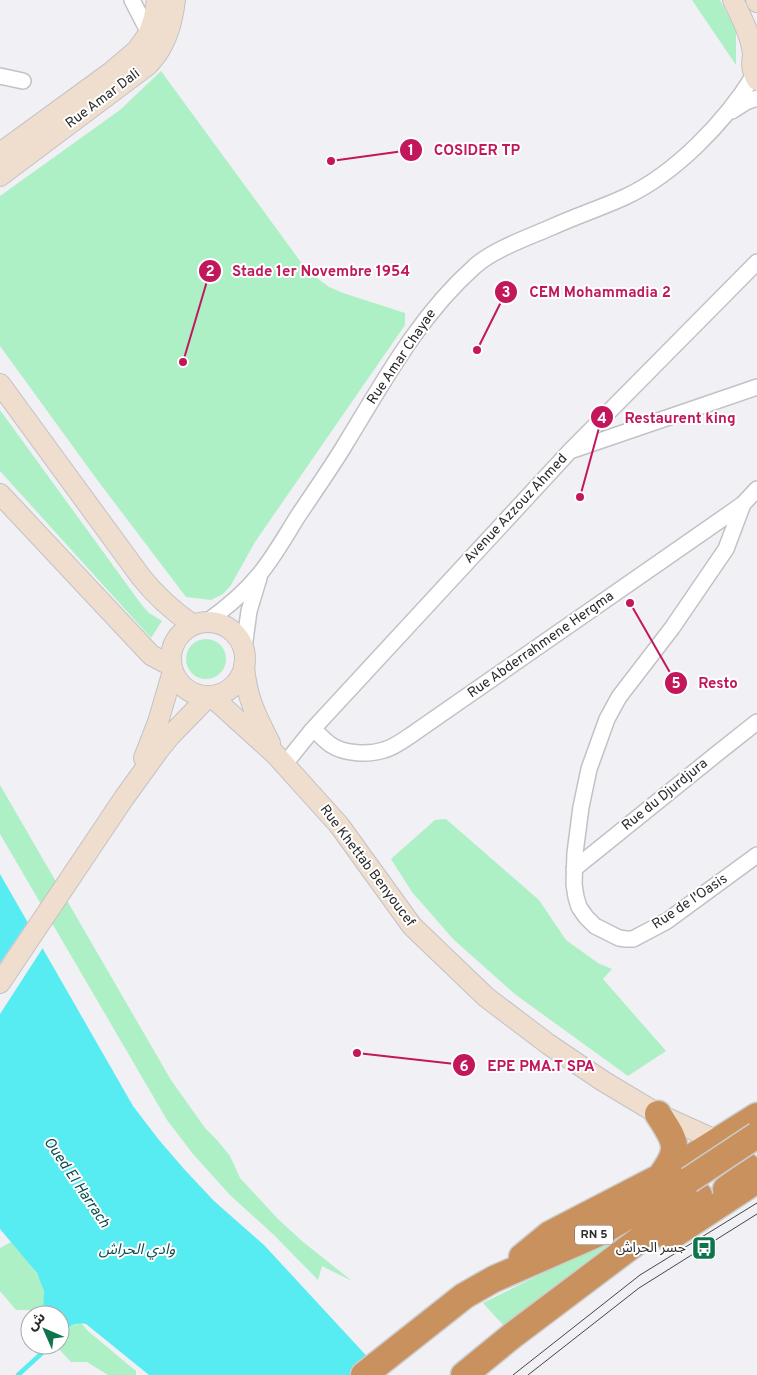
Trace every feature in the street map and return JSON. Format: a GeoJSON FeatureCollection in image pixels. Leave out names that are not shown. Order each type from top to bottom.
{"type":"FeatureCollection","features":[{"type":"Feature","properties":{"kind":"highway"},"geometry":{"type":"LineString","coordinates":[[658,1114],[672,1138],[675,1150],[670,1164],[660,1177]]}},
{"type":"Feature","properties":{"kind":"highway"},"geometry":{"type":"LineString","coordinates":[[494,1280],[550,1234],[660,1177],[757,1116]]}},
{"type":"Feature","properties":{"kind":"highway","name":"RN 5"},"geometry":{"type":"LineString","coordinates":[[464,1375],[757,1135]]}},
{"type":"Feature","properties":{"kind":"highway"},"geometry":{"type":"LineString","coordinates":[[513,1335],[563,1308],[648,1252],[754,1177],[748,1171],[747,1164],[722,1147],[710,1146]]}},
{"type":"Feature","properties":{"kind":"highway","name":"RN 5"},"geometry":{"type":"LineString","coordinates":[[364,1375],[464,1296],[494,1280],[725,1175],[757,1153]]}},
{"type":"Feature","properties":{"kind":"main road","name":"Rue Amar Dali"},"geometry":{"type":"LineString","coordinates":[[0,153],[122,64],[137,50],[149,33],[157,0]]}},
{"type":"Feature","properties":{"kind":"main road","name":"Rue Amar Dali"},"geometry":{"type":"LineString","coordinates":[[0,176],[148,65],[161,49],[169,29],[175,0]]}},
{"type":"Feature","properties":{"kind":"main road"},"geometry":{"type":"LineString","coordinates":[[733,0],[755,51],[752,68],[756,77]]}},
{"type":"Feature","properties":{"kind":"main road"},"geometry":{"type":"LineString","coordinates":[[0,384],[141,577],[178,615],[200,623],[224,625],[230,629],[236,634],[244,656],[242,672],[233,686],[210,696],[170,736],[124,798],[0,983]]}},
{"type":"Feature","properties":{"kind":"main road"},"geometry":{"type":"LineString","coordinates":[[0,494],[145,649],[172,667],[176,678],[187,689],[201,695],[210,696]]}},
{"type":"Feature","properties":{"kind":"main road"},"geometry":{"type":"LineString","coordinates":[[124,798],[150,745],[158,722],[172,667],[172,648],[180,634],[200,623]]}},
{"type":"Feature","properties":{"kind":"main road","name":"Rue Khettab Benyoucef"},"geometry":{"type":"LineString","coordinates":[[244,656],[247,687],[253,710],[280,759]]}},
{"type":"Feature","properties":{"kind":"main road","name":"Rue Khettab Benyoucef"},"geometry":{"type":"LineString","coordinates":[[210,696],[280,759],[339,825],[412,926],[486,997],[548,1044],[602,1081],[710,1146]]}},
{"type":"Feature","properties":{"kind":"street"},"geometry":{"type":"LineString","coordinates":[[132,0],[149,33]]}},
{"type":"Feature","properties":{"kind":"street"},"geometry":{"type":"LineString","coordinates":[[0,76],[23,81]]}},
{"type":"Feature","properties":{"kind":"street","name":"Rue Amar Chayae"},"geometry":{"type":"LineString","coordinates":[[200,623],[235,599],[260,574],[345,446],[384,379],[412,336],[436,307],[476,265],[505,248],[626,196],[660,177],[692,150],[756,77]]}},
{"type":"Feature","properties":{"kind":"street","name":"Rue Amar Chayae"},"geometry":{"type":"LineString","coordinates":[[722,118],[746,102],[757,98]]}},
{"type":"Feature","properties":{"kind":"street","name":"Avenue Azzouz Ahmed"},"geometry":{"type":"LineString","coordinates":[[280,759],[313,729],[569,452],[757,262]]}},
{"type":"Feature","properties":{"kind":"street"},"geometry":{"type":"LineString","coordinates":[[569,452],[757,387]]}},
{"type":"Feature","properties":{"kind":"street","name":"Rue Abderrahmene Hergma"},"geometry":{"type":"LineString","coordinates":[[313,729],[331,745],[344,751],[372,752],[396,745],[702,534],[743,504],[757,489]]}},
{"type":"Feature","properties":{"kind":"street","name":"Rue de l'Oasis"},"geometry":{"type":"LineString","coordinates":[[743,504],[726,549],[672,628],[619,696],[607,719],[589,769],[581,807],[574,853],[578,907],[595,926],[611,935],[633,939],[667,921],[757,855]]}},
{"type":"Feature","properties":{"kind":"street","name":"Rue Amar Chayae"},"geometry":{"type":"LineString","coordinates":[[244,656],[249,611],[260,574]]}},
{"type":"Feature","properties":{"kind":"street","name":"Rue du Djurdjura"},"geometry":{"type":"LineString","coordinates":[[574,870],[757,722]]}},
{"type":"Feature","properties":{"kind":"green space"},"geometry":{"type":"Polygon","coordinates":[[[692,0],[720,0],[736,30],[736,65],[692,0]]]}},
{"type":"Feature","properties":{"kind":"green space"},"geometry":{"type":"Polygon","coordinates":[[[161,71],[300,261],[313,275],[329,287],[343,293],[405,313],[405,325],[255,542],[231,585],[223,594],[211,600],[186,597],[98,481],[0,346],[0,196],[120,110],[161,71]]]}},
{"type":"Feature","properties":{"kind":"green space"},"geometry":{"type":"Polygon","coordinates":[[[0,410],[141,604],[149,613],[162,621],[151,638],[0,471],[0,410]]]}},
{"type":"Feature","properties":{"kind":"green space"},"geometry":{"type":"Polygon","coordinates":[[[210,639],[217,642],[223,648],[226,659],[225,667],[217,676],[210,679],[202,679],[195,676],[187,667],[186,655],[189,648],[198,640],[210,639]]]}},
{"type":"Feature","properties":{"kind":"green space"},"geometry":{"type":"Polygon","coordinates":[[[0,785],[171,1080],[205,1128],[230,1156],[240,1178],[278,1219],[352,1281],[322,1266],[318,1280],[274,1235],[230,1195],[193,1154],[167,1120],[0,834],[0,785]]]}},
{"type":"Feature","properties":{"kind":"green space"},"geometry":{"type":"Polygon","coordinates":[[[446,819],[539,900],[566,940],[598,963],[612,969],[603,979],[666,1051],[628,1076],[516,995],[454,940],[412,892],[391,859],[435,820],[446,819]]]}},
{"type":"Feature","properties":{"kind":"green space"},"geometry":{"type":"Polygon","coordinates":[[[684,1196],[505,1327],[483,1303],[581,1254],[684,1196]]]}},
{"type":"Feature","properties":{"kind":"green space"},"geometry":{"type":"Polygon","coordinates":[[[11,1242],[30,1265],[42,1284],[44,1305],[20,1305],[20,1310],[16,1310],[0,1291],[0,1248],[11,1242]]]}},
{"type":"Feature","properties":{"kind":"green space"},"geometry":{"type":"Polygon","coordinates":[[[81,1323],[136,1371],[136,1375],[108,1375],[87,1362],[71,1362],[64,1355],[70,1355],[71,1326],[81,1323]]]}},
{"type":"Feature","properties":{"kind":"water","name":"وادي الحراش"},"geometry":{"type":"Polygon","coordinates":[[[0,874],[133,1106],[159,1140],[214,1201],[264,1245],[386,1375],[149,1375],[86,1324],[77,1324],[70,1327],[70,1305],[43,1305],[44,1291],[37,1273],[0,1229],[0,874]]]}},
{"type":"Feature","properties":{"kind":"pier"},"geometry":{"type":"Polygon","coordinates":[[[29,920],[44,946],[0,1014],[0,963],[29,920]]]}},
{"type":"Feature","properties":{"kind":"waterway"},"geometry":{"type":"LineString","coordinates":[[18,1375],[40,1355]]}},
{"type":"Feature","properties":{"kind":"tram line"},"geometry":{"type":"LineString","coordinates":[[513,1375],[640,1275],[757,1203]]}},
{"type":"Feature","properties":{"kind":"tram line"},"geometry":{"type":"LineString","coordinates":[[528,1375],[639,1288],[757,1214]]}},
{"type":"Feature","properties":{"kind":"place","name":"COSIDER TP"},"geometry":{"type":"Point","coordinates":[331,161]}},
{"type":"Feature","properties":{"kind":"place","name":"CEM Mohammadia 2"},"geometry":{"type":"Point","coordinates":[477,350]}},
{"type":"Feature","properties":{"kind":"place","name":"Stade 1er Novembre 1954"},"geometry":{"type":"Point","coordinates":[183,362]}},
{"type":"Feature","properties":{"kind":"place","name":"Restaurent king"},"geometry":{"type":"Point","coordinates":[580,497]}},
{"type":"Feature","properties":{"kind":"place","name":"Resto"},"geometry":{"type":"Point","coordinates":[630,603]}},
{"type":"Feature","properties":{"kind":"place","name":"EPE PMA.T SPA"},"geometry":{"type":"Point","coordinates":[357,1053]}},
{"type":"Feature","properties":{"kind":"place","name":"جسر الحراش"},"geometry":{"type":"Point","coordinates":[704,1248]}},
{"type":"Feature","properties":{"kind":"water label","name":"Oued El Harrach"},"geometry":{"type":"Point","coordinates":[76,1183]}}]}
